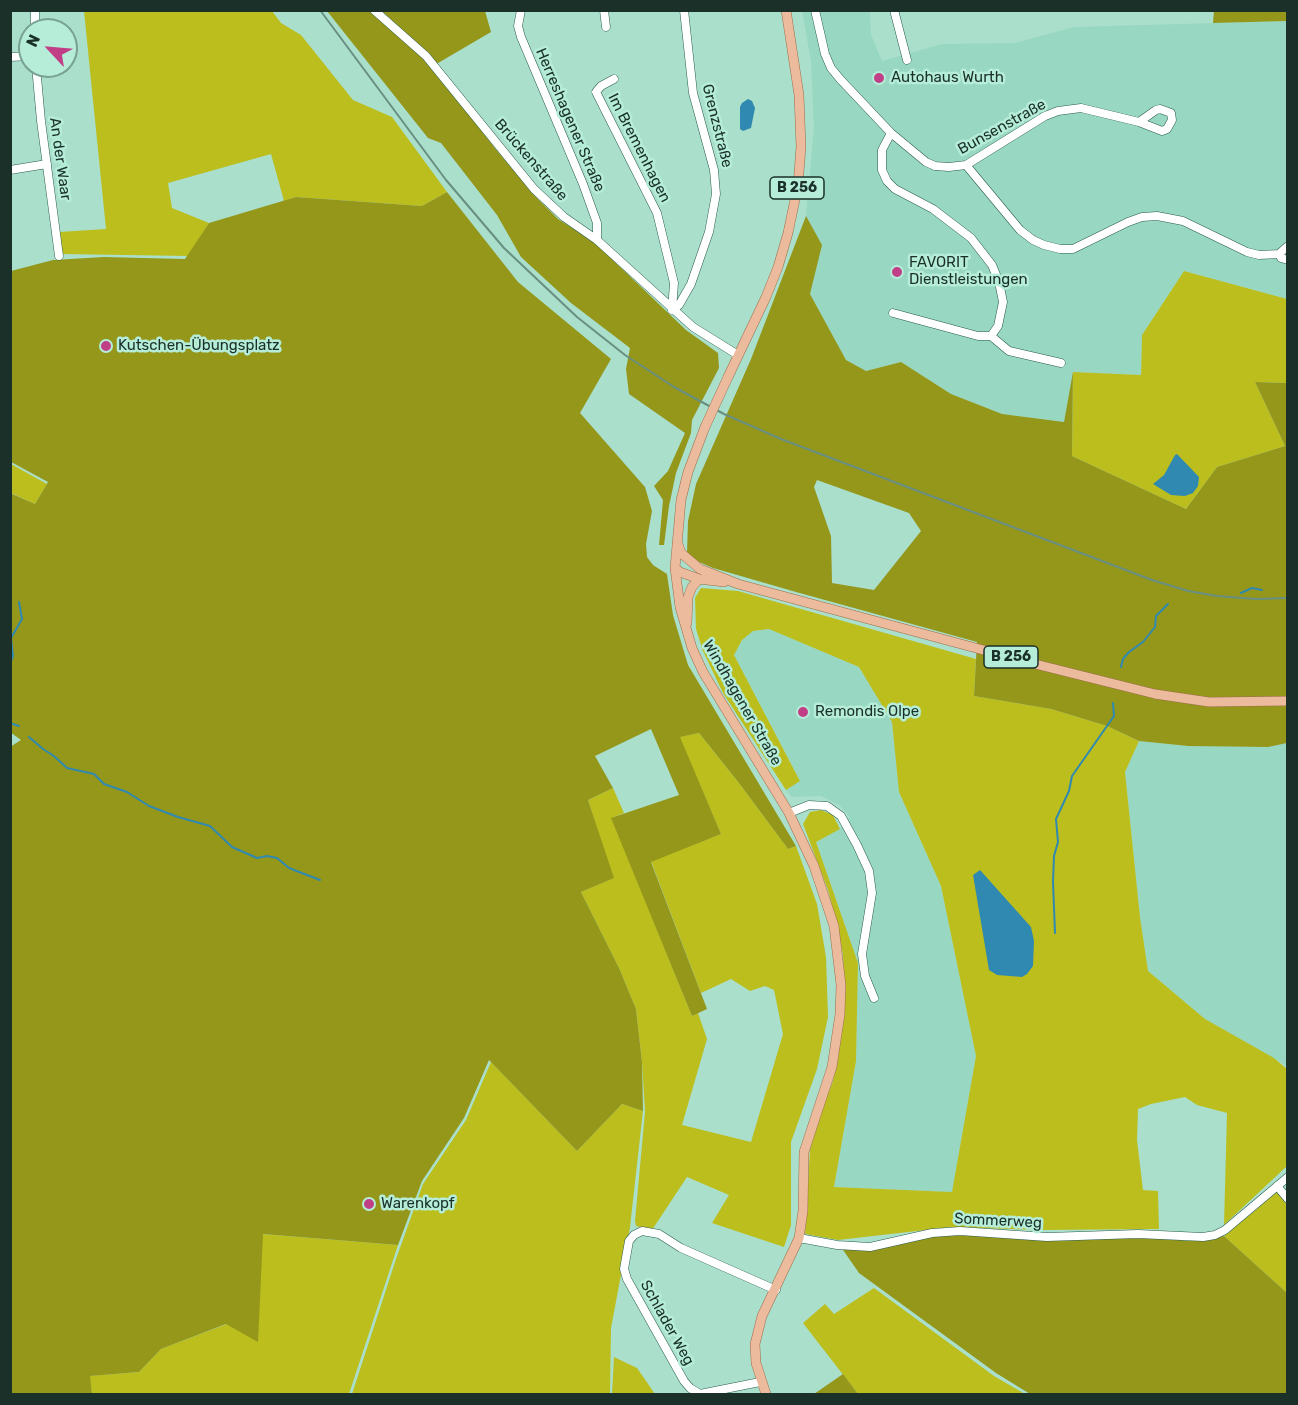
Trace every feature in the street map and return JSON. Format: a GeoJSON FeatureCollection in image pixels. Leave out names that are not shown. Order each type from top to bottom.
{"type":"FeatureCollection","features":[{"type":"Feature","properties":{"kind":"main road","name":"B 256"},"geometry":{"type":"LineString","coordinates":[[675,568],[681,500],[688,472],[705,427],[778,267],[798,185],[801,147],[799,95],[786,10]]}},
{"type":"Feature","properties":{"kind":"main road","name":"B 256"},"geometry":{"type":"LineString","coordinates":[[677,533],[681,552],[700,569]]}},
{"type":"Feature","properties":{"kind":"main road","name":"B 256"},"geometry":{"type":"LineString","coordinates":[[675,568],[700,569],[738,584],[1155,694],[1209,702],[1287,701]]}},
{"type":"Feature","properties":{"kind":"main road","name":"B 256"},"geometry":{"type":"LineString","coordinates":[[675,568],[699,579],[738,584]]}},
{"type":"Feature","properties":{"kind":"main road","name":"Windhagener Straße"},"geometry":{"type":"LineString","coordinates":[[675,568],[680,607],[692,648],[703,672],[789,813],[814,866],[834,926],[841,985],[840,1014],[832,1067],[804,1152],[803,1211],[799,1238],[762,1316],[755,1344],[760,1382],[766,1395]]}},
{"type":"Feature","properties":{"kind":"main road"},"geometry":{"type":"LineString","coordinates":[[687,632],[688,597],[692,587],[699,579]]}},
{"type":"Feature","properties":{"kind":"street","name":"Brückenstraße"},"geometry":{"type":"LineString","coordinates":[[374,10],[426,56],[542,196],[564,217],[597,240],[640,277],[672,310],[708,338],[738,355]]}},
{"type":"Feature","properties":{"kind":"street","name":"Herreshagener Straße"},"geometry":{"type":"LineString","coordinates":[[521,10],[518,26],[521,38],[594,213],[598,229],[597,240]]}},
{"type":"Feature","properties":{"kind":"street"},"geometry":{"type":"LineString","coordinates":[[604,10],[606,27]]}},
{"type":"Feature","properties":{"kind":"street","name":"Grenzstraße"},"geometry":{"type":"LineString","coordinates":[[672,310],[680,305],[691,284],[709,232],[716,194],[714,170],[693,93],[684,10]]}},
{"type":"Feature","properties":{"kind":"street","name":"Bunsenstraße"},"geometry":{"type":"LineString","coordinates":[[815,10],[821,40],[831,68],[891,133],[926,162],[949,167],[966,165],[1045,116],[1058,111],[1081,108],[1139,123]]}},
{"type":"Feature","properties":{"kind":"street"},"geometry":{"type":"LineString","coordinates":[[894,10],[907,60]]}},
{"type":"Feature","properties":{"kind":"street","name":"An der Waar"},"geometry":{"type":"LineString","coordinates":[[37,78],[59,256]]}},
{"type":"Feature","properties":{"kind":"street","name":"Im Bremenhagen"},"geometry":{"type":"LineString","coordinates":[[614,79],[601,86],[596,92],[657,213],[674,283],[672,310]]}},
{"type":"Feature","properties":{"kind":"street"},"geometry":{"type":"LineString","coordinates":[[891,133],[882,150],[882,170],[887,181],[895,189],[933,209],[953,223],[971,238],[992,264],[999,282],[1002,302],[998,326],[991,336]]}},
{"type":"Feature","properties":{"kind":"street"},"geometry":{"type":"LineString","coordinates":[[10,170],[47,164]]}},
{"type":"Feature","properties":{"kind":"street"},"geometry":{"type":"LineString","coordinates":[[966,165],[1020,230],[1044,245],[1073,249],[1128,222],[1142,217],[1157,216],[1183,221],[1247,252],[1259,255],[1280,254]]}},
{"type":"Feature","properties":{"kind":"street"},"geometry":{"type":"LineString","coordinates":[[1280,254],[1281,250],[1287,246]]}},
{"type":"Feature","properties":{"kind":"street"},"geometry":{"type":"LineString","coordinates":[[1280,254],[1281,258],[1287,260]]}},
{"type":"Feature","properties":{"kind":"street"},"geometry":{"type":"LineString","coordinates":[[893,313],[971,335],[991,336],[1009,351],[1061,363]]}},
{"type":"Feature","properties":{"kind":"street"},"geometry":{"type":"LineString","coordinates":[[789,813],[809,805],[827,806],[841,816],[858,844],[869,871],[872,893],[862,954],[865,976],[874,998]]}},
{"type":"Feature","properties":{"kind":"street","name":"Sommerweg"},"geometry":{"type":"LineString","coordinates":[[799,1238],[837,1245],[870,1247],[932,1233],[960,1231],[1047,1237],[1138,1234],[1198,1237],[1215,1235],[1225,1230],[1287,1177]]}},
{"type":"Feature","properties":{"kind":"street"},"geometry":{"type":"LineString","coordinates":[[1277,1186],[1287,1199]]}},
{"type":"Feature","properties":{"kind":"street","name":"Schlader Weg"},"geometry":{"type":"LineString","coordinates":[[700,1394],[684,1381],[627,1279],[624,1269],[629,1240],[642,1231],[658,1234],[681,1248],[776,1290]]}},
{"type":"Feature","properties":{"kind":"street"},"geometry":{"type":"LineString","coordinates":[[700,1394],[760,1382]]}},
{"type":"Feature","properties":{"kind":"shaded area"},"geometry":{"type":"Polygon","coordinates":[[[84,11],[272,11],[281,23],[301,35],[353,100],[392,117],[447,192],[422,206],[296,197],[284,201],[271,154],[168,183],[172,208],[209,223],[188,256],[62,254],[59,232],[106,229],[84,11]]]}},
{"type":"Feature","properties":{"kind":"shaded area"},"geometry":{"type":"Polygon","coordinates":[[[327,11],[485,11],[491,32],[433,66],[494,147],[535,196],[558,219],[594,242],[686,330],[718,353],[719,368],[692,420],[691,433],[676,473],[664,545],[659,545],[663,500],[654,486],[668,471],[685,433],[629,394],[626,369],[630,348],[571,303],[521,257],[497,215],[441,143],[428,138],[327,11]]]}},
{"type":"Feature","properties":{"kind":"shaded area"},"geometry":{"type":"Polygon","coordinates":[[[802,11],[870,11],[871,35],[882,61],[942,44],[1015,43],[1074,27],[1287,21],[1287,299],[1184,271],[1142,335],[1141,375],[1074,372],[1064,422],[1002,414],[951,394],[901,362],[865,371],[846,360],[810,294],[821,245],[806,216],[814,128],[811,61],[802,11]]]}},
{"type":"Feature","properties":{"kind":"shaded area"},"geometry":{"type":"Polygon","coordinates":[[[1214,11],[1287,11],[1287,21],[1213,23],[1214,11]]]}},
{"type":"Feature","properties":{"kind":"shaded area"},"geometry":{"type":"Polygon","coordinates":[[[447,192],[518,282],[611,359],[580,413],[645,487],[652,511],[646,544],[647,557],[653,565],[667,574],[673,615],[688,665],[796,846],[788,849],[699,733],[680,737],[721,834],[651,862],[707,1009],[692,1016],[611,818],[679,795],[651,729],[595,756],[613,788],[588,800],[614,878],[581,892],[619,968],[636,1009],[642,1062],[643,1111],[622,1104],[577,1151],[489,1060],[464,1118],[422,1181],[398,1245],[263,1234],[258,1342],[226,1324],[161,1349],[139,1372],[90,1376],[92,1394],[11,1394],[10,747],[21,740],[10,732],[10,493],[35,504],[48,482],[11,462],[11,271],[53,260],[104,257],[185,259],[209,223],[296,197],[422,206],[447,192]]]}},
{"type":"Feature","properties":{"kind":"shaded area"},"geometry":{"type":"Polygon","coordinates":[[[806,216],[822,245],[810,294],[846,360],[866,371],[901,362],[951,394],[1002,414],[1064,422],[1073,372],[1072,456],[1186,509],[1217,467],[1285,446],[1255,382],[1287,383],[1287,743],[1268,747],[1188,746],[1139,741],[1107,726],[1051,709],[974,696],[977,642],[713,568],[692,559],[687,553],[688,521],[696,484],[751,359],[806,216]],[[817,480],[814,487],[831,536],[832,583],[874,590],[921,531],[909,513],[817,480]]]}},
{"type":"Feature","properties":{"kind":"shaded area"},"geometry":{"type":"Polygon","coordinates":[[[1184,271],[1287,299],[1287,383],[1255,382],[1285,446],[1217,467],[1186,509],[1072,456],[1073,372],[1141,375],[1142,335],[1184,271]]]}},
{"type":"Feature","properties":{"kind":"shaded area"},"geometry":{"type":"Polygon","coordinates":[[[11,464],[47,484],[35,504],[11,493],[11,464]]]}},
{"type":"Feature","properties":{"kind":"shaded area"},"geometry":{"type":"Polygon","coordinates":[[[701,588],[738,591],[976,659],[974,696],[1051,709],[1107,726],[1139,741],[1125,772],[1148,971],[1205,1019],[1274,1058],[1287,1069],[1287,1166],[1224,1225],[1227,1113],[1197,1105],[1185,1097],[1138,1109],[1137,1140],[1143,1190],[1158,1191],[1159,1229],[1042,1230],[952,1227],[838,1240],[805,1234],[810,1150],[814,1131],[833,1081],[845,1013],[843,955],[836,920],[828,890],[803,824],[810,812],[821,810],[833,815],[840,829],[816,842],[858,963],[856,1061],[834,1187],[952,1192],[976,1056],[941,886],[899,792],[892,722],[859,667],[769,629],[753,631],[742,640],[734,655],[800,781],[786,790],[723,693],[703,651],[696,629],[695,598],[701,588]]]}},
{"type":"Feature","properties":{"kind":"shaded area","name":"Remondis Olpe"},"geometry":{"type":"Polygon","coordinates":[[[769,629],[859,667],[892,722],[899,792],[941,886],[976,1056],[952,1192],[834,1187],[856,1061],[858,963],[816,842],[840,829],[850,817],[839,805],[821,796],[792,797],[786,790],[800,780],[734,655],[742,640],[753,631],[769,629]]]}},
{"type":"Feature","properties":{"kind":"shaded area"},"geometry":{"type":"Polygon","coordinates":[[[699,733],[788,849],[796,846],[817,904],[826,957],[828,1017],[817,1069],[791,1142],[791,1225],[784,1247],[712,1223],[729,1195],[687,1177],[652,1230],[636,1226],[635,1221],[645,1112],[642,1062],[636,1009],[619,968],[581,892],[613,878],[588,800],[613,788],[624,813],[612,818],[692,1016],[698,1013],[707,1039],[682,1125],[751,1142],[783,1034],[774,990],[765,986],[750,991],[731,979],[701,993],[651,861],[721,834],[679,737],[699,733]]]}},
{"type":"Feature","properties":{"kind":"shaded area"},"geometry":{"type":"Polygon","coordinates":[[[1139,741],[1188,746],[1268,747],[1287,743],[1287,1066],[1205,1019],[1148,971],[1125,772],[1139,741]]]}},
{"type":"Feature","properties":{"kind":"shaded area"},"geometry":{"type":"Polygon","coordinates":[[[491,1062],[577,1151],[622,1104],[643,1111],[630,1227],[611,1328],[610,1394],[352,1394],[423,1184],[466,1120],[491,1062]]]}},
{"type":"Feature","properties":{"kind":"shaded area"},"geometry":{"type":"Polygon","coordinates":[[[1277,1192],[1287,1205],[1287,1293],[1224,1236],[1277,1192]]]}},
{"type":"Feature","properties":{"kind":"shaded area"},"geometry":{"type":"Polygon","coordinates":[[[262,1234],[398,1245],[349,1394],[92,1394],[89,1376],[139,1372],[161,1349],[227,1324],[262,1234]]]}},
{"type":"Feature","properties":{"kind":"shaded area"},"geometry":{"type":"Polygon","coordinates":[[[946,1234],[1137,1235],[1189,1241],[1224,1236],[1287,1293],[1287,1394],[1030,1394],[996,1373],[859,1273],[841,1247],[946,1234]]]}},
{"type":"Feature","properties":{"kind":"shaded area"},"geometry":{"type":"Polygon","coordinates":[[[874,1288],[994,1376],[1025,1394],[858,1394],[803,1323],[825,1304],[834,1314],[874,1288]]]}},
{"type":"Feature","properties":{"kind":"shaded area"},"geometry":{"type":"Polygon","coordinates":[[[614,1357],[637,1368],[655,1394],[612,1394],[614,1357]]]}},
{"type":"Feature","properties":{"kind":"shaded area"},"geometry":{"type":"Polygon","coordinates":[[[843,1374],[858,1394],[814,1394],[843,1374]]]}},
{"type":"Feature","properties":{"kind":"water"},"geometry":{"type":"Polygon","coordinates":[[[748,99],[752,101],[755,108],[751,128],[743,131],[740,129],[740,107],[748,99]]]}},
{"type":"Feature","properties":{"kind":"water"},"geometry":{"type":"Polygon","coordinates":[[[1177,454],[1199,477],[1198,486],[1193,493],[1185,496],[1171,495],[1153,484],[1164,475],[1177,454]]]}},
{"type":"Feature","properties":{"kind":"water"},"geometry":{"type":"Polygon","coordinates":[[[980,870],[1031,927],[1034,941],[1033,966],[1022,977],[997,975],[989,970],[973,875],[980,870]]]}},
{"type":"Feature","properties":{"kind":"waterway"},"geometry":{"type":"LineString","coordinates":[[1241,593],[1252,588],[1262,590]]}},
{"type":"Feature","properties":{"kind":"waterway"},"geometry":{"type":"LineString","coordinates":[[10,664],[13,656],[11,638],[22,619],[19,602]]}},
{"type":"Feature","properties":{"kind":"waterway"},"geometry":{"type":"LineString","coordinates":[[1121,667],[1123,659],[1143,642],[1155,627],[1156,616],[1168,604]]}},
{"type":"Feature","properties":{"kind":"waterway"},"geometry":{"type":"LineString","coordinates":[[1055,933],[1053,882],[1054,856],[1058,842],[1056,819],[1069,791],[1072,776],[1114,716],[1113,703]]}},
{"type":"Feature","properties":{"kind":"waterway"},"geometry":{"type":"LineString","coordinates":[[10,723],[19,726]]}},
{"type":"Feature","properties":{"kind":"waterway"},"geometry":{"type":"LineString","coordinates":[[29,737],[67,768],[94,774],[104,784],[127,792],[149,806],[210,826],[232,847],[257,858],[267,856],[277,858],[289,868],[320,880]]}},
{"type":"Feature","properties":{"kind":"railway"},"geometry":{"type":"LineString","coordinates":[[320,10],[446,180],[504,248],[577,317],[625,355],[674,387],[724,414],[781,439],[1152,580],[1188,591],[1217,596],[1256,599],[1288,598]]}},
{"type":"Feature","properties":{"kind":"place","name":"Autohaus Wurth"},"geometry":{"type":"Point","coordinates":[879,78]}},
{"type":"Feature","properties":{"kind":"place","name":"FAVORIT Dienstleistungen"},"geometry":{"type":"Point","coordinates":[897,272]}},
{"type":"Feature","properties":{"kind":"place","name":"Kutschen-Übungsplatz"},"geometry":{"type":"Point","coordinates":[106,346]}},
{"type":"Feature","properties":{"kind":"place","name":"Remondis Olpe"},"geometry":{"type":"Point","coordinates":[803,712]}},
{"type":"Feature","properties":{"kind":"place","name":"Warenkopf"},"geometry":{"type":"Point","coordinates":[369,1204]}}]}
